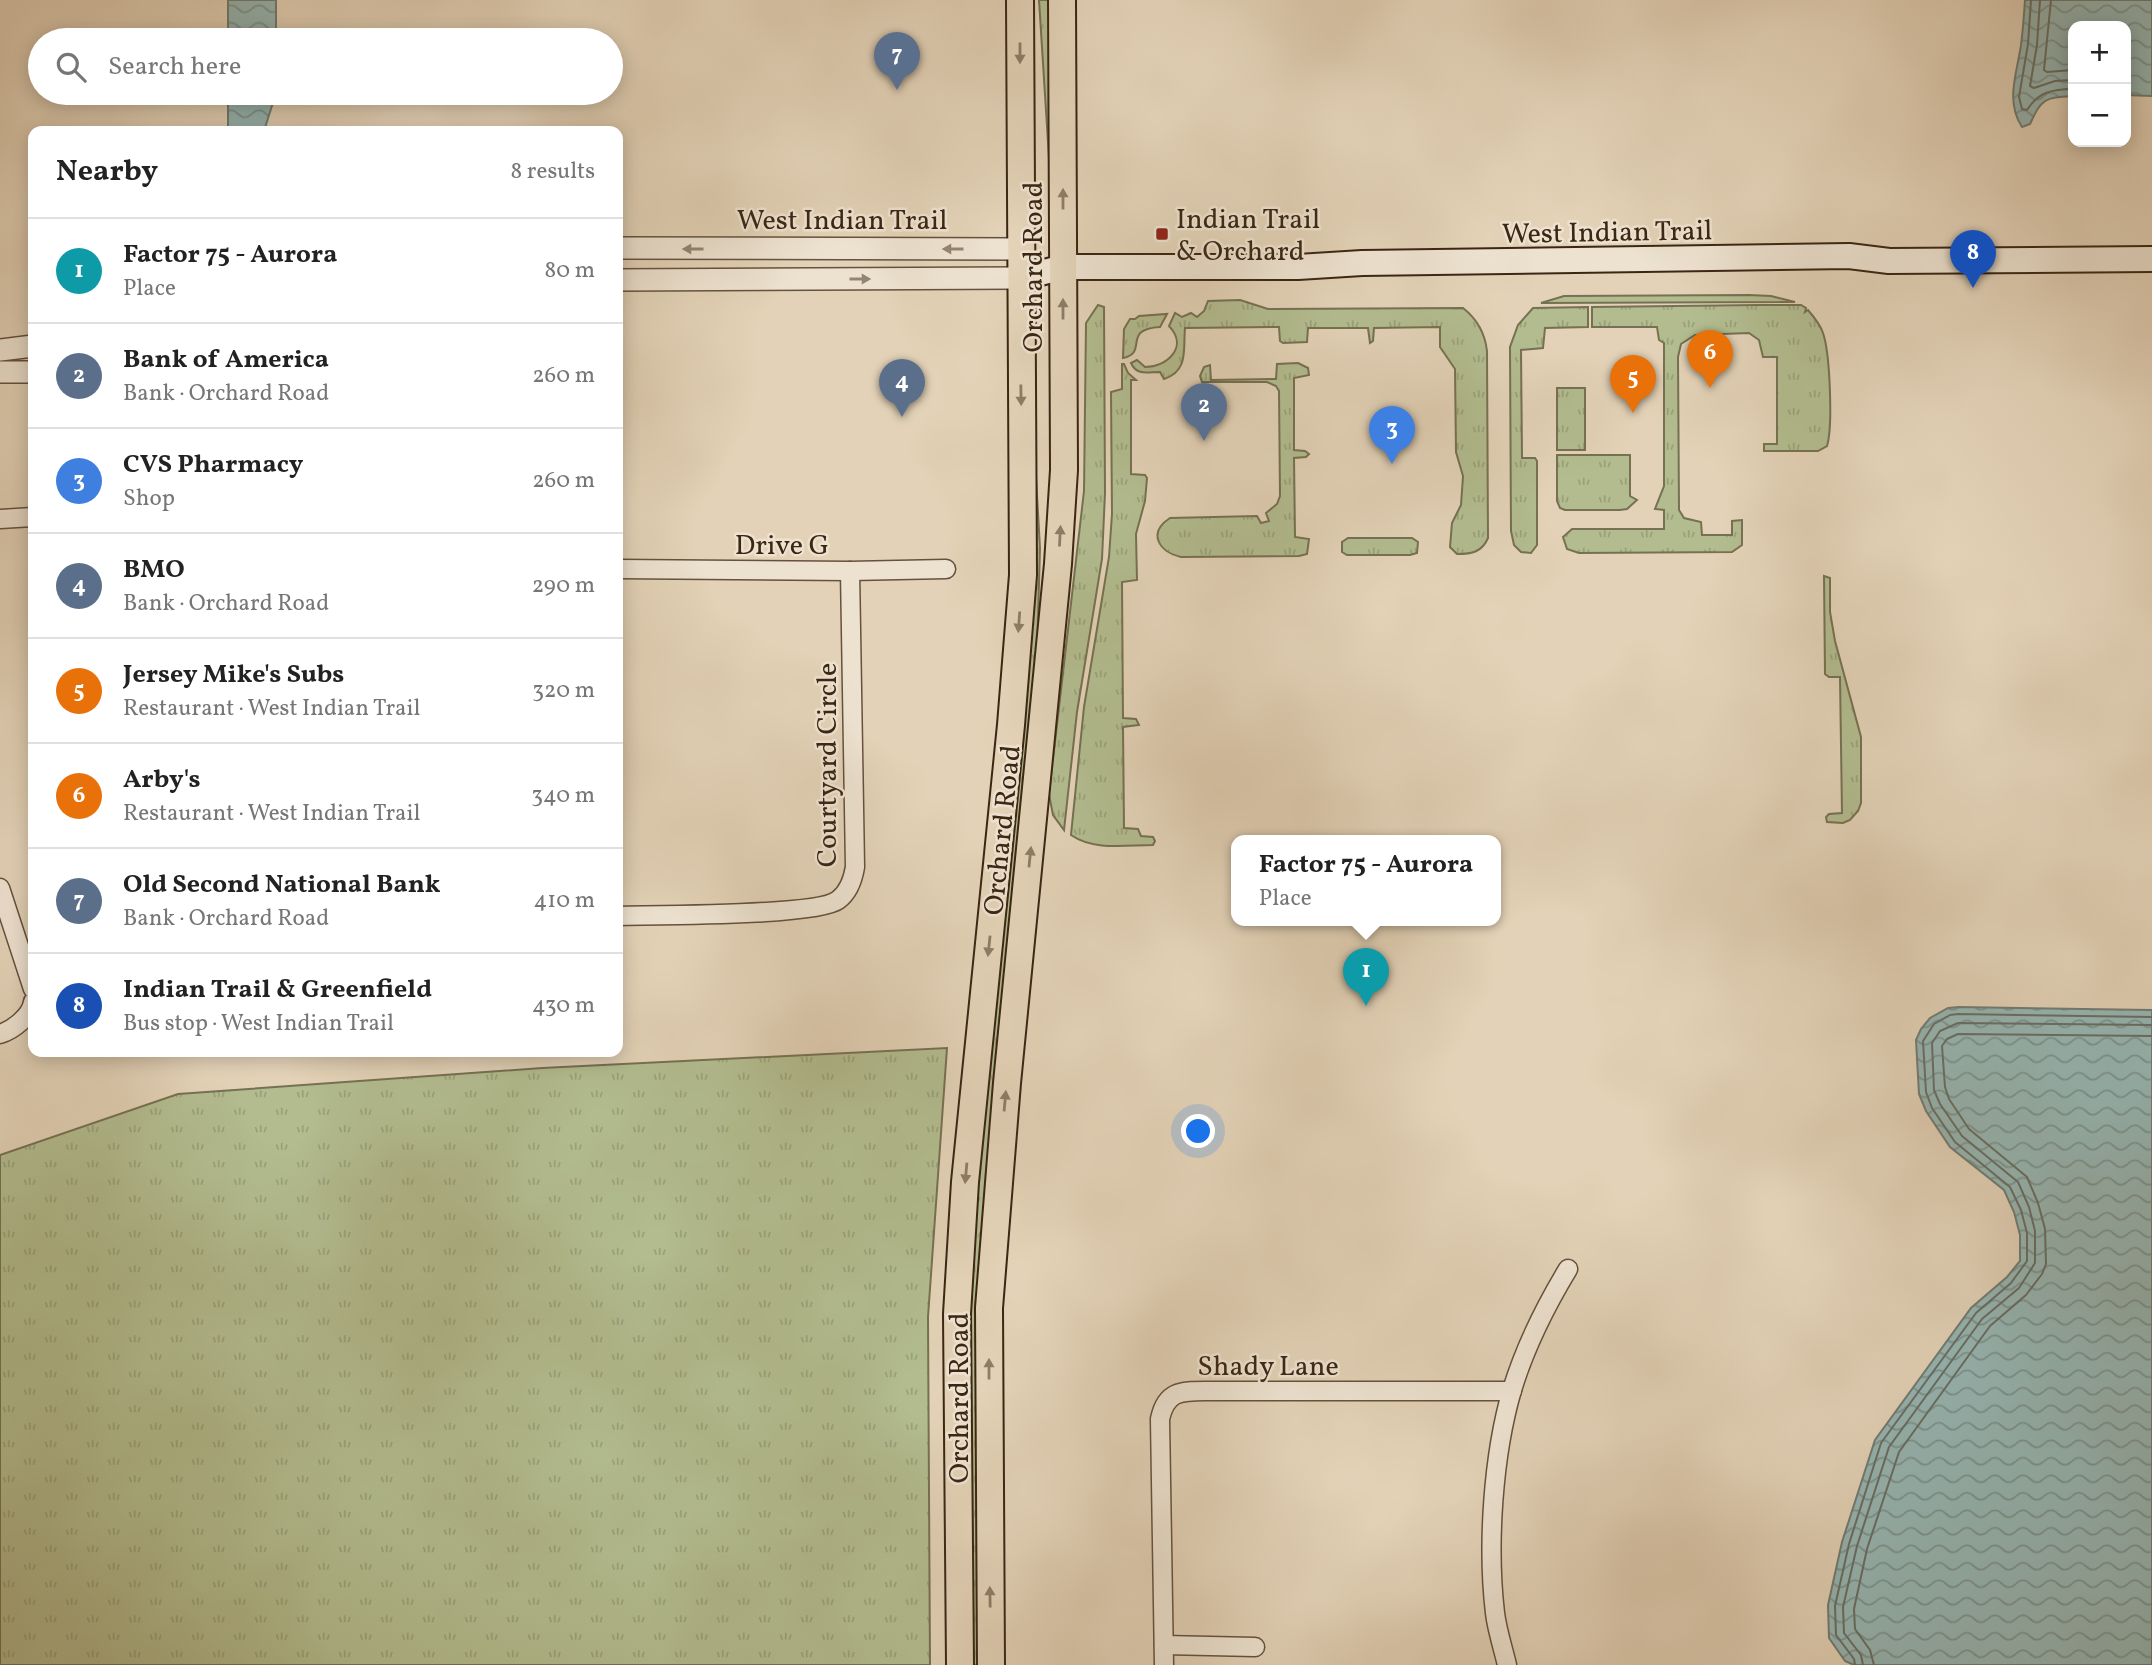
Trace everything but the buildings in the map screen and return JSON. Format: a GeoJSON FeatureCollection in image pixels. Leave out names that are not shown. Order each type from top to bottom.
{"type":"FeatureCollection","features":[{"type":"Feature","properties":{"kind":"main road","name":"Orchard Road"},"geometry":{"type":"LineString","coordinates":[[960,1665],[957,1314],[965,1182],[1010,738],[1023,575],[1020,0]]}},
{"type":"Feature","properties":{"kind":"main road","name":"Orchard Road"},"geometry":{"type":"LineString","coordinates":[[991,1665],[989,1308],[1004,1111],[1058,565],[1063,470],[1062,0]]}},
{"type":"Feature","properties":{"kind":"main road","name":"West Indian Trail"},"geometry":{"type":"LineString","coordinates":[[1021,249],[1063,267]]}},
{"type":"Feature","properties":{"kind":"main road","name":"West Indian Trail"},"geometry":{"type":"LineString","coordinates":[[1022,278],[1063,267],[1298,267],[1849,256],[1889,261],[2152,259]]}},
{"type":"Feature","properties":{"kind":"street","name":"West Indian Trail"},"geometry":{"type":"LineString","coordinates":[[623,248],[1021,249]]}},
{"type":"Feature","properties":{"kind":"street","name":"West Indian Trail"},"geometry":{"type":"LineString","coordinates":[[623,280],[1022,278]]}},
{"type":"Feature","properties":{"kind":"street"},"geometry":{"type":"LineString","coordinates":[[0,350],[28,347]]}},
{"type":"Feature","properties":{"kind":"street"},"geometry":{"type":"LineString","coordinates":[[0,372],[28,372]]}},
{"type":"Feature","properties":{"kind":"street"},"geometry":{"type":"LineString","coordinates":[[0,519],[28,517]]}},
{"type":"Feature","properties":{"kind":"street","name":"Drive G"},"geometry":{"type":"LineString","coordinates":[[623,569],[946,569]]}},
{"type":"Feature","properties":{"kind":"street","name":"Courtyard Circle"},"geometry":{"type":"LineString","coordinates":[[623,916],[818,908],[838,900],[847,890],[855,867],[850,571]]}},
{"type":"Feature","properties":{"kind":"street"},"geometry":{"type":"LineString","coordinates":[[0,888],[28,974]]}},
{"type":"Feature","properties":{"kind":"street"},"geometry":{"type":"LineString","coordinates":[[0,1034],[9,1031],[28,1014]]}},
{"type":"Feature","properties":{"kind":"street"},"geometry":{"type":"LineString","coordinates":[[1507,1665],[1495,1614],[1492,1542],[1496,1468],[1512,1391],[1530,1340],[1568,1269]]}},
{"type":"Feature","properties":{"kind":"street","name":"Shady Lane"},"geometry":{"type":"LineString","coordinates":[[1164,1665],[1160,1419],[1168,1398],[1181,1391],[1512,1391]]}},
{"type":"Feature","properties":{"kind":"street"},"geometry":{"type":"LineString","coordinates":[[1164,1646],[1255,1647]]}},
{"type":"Feature","properties":{"kind":"green space"},"geometry":{"type":"Polygon","coordinates":[[[1039,0],[1052,0],[1052,158],[1049,158],[1039,0]]]}},
{"type":"Feature","properties":{"kind":"green space"},"geometry":{"type":"Polygon","coordinates":[[[1564,296],[1771,296],[1795,302],[1541,303],[1564,296]]]}},
{"type":"Feature","properties":{"kind":"green space"},"geometry":{"type":"Polygon","coordinates":[[[1240,300],[1268,309],[1463,308],[1468,312],[1482,332],[1487,351],[1488,538],[1480,549],[1472,553],[1457,554],[1450,547],[1452,523],[1461,505],[1463,476],[1456,452],[1455,369],[1440,347],[1440,327],[1374,328],[1373,341],[1370,343],[1368,328],[1308,328],[1307,342],[1283,343],[1280,341],[1279,327],[1185,328],[1183,358],[1178,371],[1164,379],[1160,372],[1143,372],[1133,367],[1131,363],[1137,360],[1145,367],[1161,364],[1173,354],[1177,341],[1169,326],[1175,313],[1182,317],[1191,313],[1197,317],[1204,311],[1208,301],[1240,300]]]}},
{"type":"Feature","properties":{"kind":"green space"},"geometry":{"type":"Polygon","coordinates":[[[1098,305],[1104,307],[1105,493],[1102,559],[1077,712],[1064,830],[1053,815],[1049,794],[1084,491],[1086,323],[1098,305]]]}},
{"type":"Feature","properties":{"kind":"green space"},"geometry":{"type":"Polygon","coordinates":[[[1801,305],[1806,308],[1805,312],[1808,310],[1822,330],[1827,356],[1830,390],[1829,436],[1827,446],[1818,451],[1764,451],[1764,444],[1777,444],[1777,357],[1763,357],[1759,340],[1749,333],[1695,335],[1681,344],[1678,357],[1679,510],[1684,518],[1701,522],[1702,535],[1732,535],[1732,521],[1742,520],[1742,545],[1732,552],[1579,553],[1567,549],[1563,537],[1572,529],[1664,529],[1664,510],[1655,509],[1664,486],[1664,343],[1659,340],[1657,327],[1592,327],[1592,307],[1801,305]]]}},
{"type":"Feature","properties":{"kind":"green space"},"geometry":{"type":"Polygon","coordinates":[[[1588,307],[1588,327],[1545,328],[1543,348],[1521,350],[1522,458],[1535,458],[1537,461],[1537,545],[1531,553],[1521,552],[1514,545],[1511,531],[1510,347],[1518,325],[1533,308],[1588,307]]]}},
{"type":"Feature","properties":{"kind":"green space"},"geometry":{"type":"Polygon","coordinates":[[[1167,314],[1160,327],[1141,332],[1134,351],[1123,358],[1124,329],[1130,319],[1167,314]]]}},
{"type":"Feature","properties":{"kind":"green space"},"geometry":{"type":"Polygon","coordinates":[[[1298,363],[1308,368],[1309,375],[1294,378],[1294,450],[1309,454],[1306,457],[1294,458],[1295,537],[1309,539],[1307,554],[1181,557],[1167,551],[1158,536],[1163,524],[1170,518],[1257,516],[1261,523],[1269,521],[1266,513],[1277,504],[1280,496],[1279,391],[1276,386],[1267,382],[1202,382],[1200,376],[1204,367],[1210,365],[1211,380],[1276,379],[1277,364],[1298,363]]]}},
{"type":"Feature","properties":{"kind":"green space"},"geometry":{"type":"Polygon","coordinates":[[[1122,364],[1136,380],[1131,380],[1131,474],[1145,475],[1147,478],[1145,501],[1136,534],[1137,580],[1122,582],[1123,718],[1136,719],[1139,725],[1123,727],[1124,828],[1138,829],[1141,836],[1153,837],[1155,841],[1153,845],[1110,846],[1090,843],[1071,835],[1084,707],[1109,557],[1112,514],[1111,392],[1122,389],[1122,364]]]}},
{"type":"Feature","properties":{"kind":"green space"},"geometry":{"type":"Polygon","coordinates":[[[1557,388],[1585,388],[1585,450],[1557,450],[1557,388]]]}},
{"type":"Feature","properties":{"kind":"green space"},"geometry":{"type":"Polygon","coordinates":[[[1557,455],[1630,455],[1630,496],[1637,500],[1627,509],[1620,510],[1560,508],[1557,501],[1557,455]]]}},
{"type":"Feature","properties":{"kind":"green space"},"geometry":{"type":"Polygon","coordinates":[[[1035,460],[1040,548],[1036,688],[980,1665],[970,1665],[968,1342],[971,1248],[1035,460]]]}},
{"type":"Feature","properties":{"kind":"green space"},"geometry":{"type":"Polygon","coordinates":[[[1348,538],[1412,538],[1418,542],[1417,553],[1347,555],[1342,552],[1342,542],[1348,538]]]}},
{"type":"Feature","properties":{"kind":"green space"},"geometry":{"type":"Polygon","coordinates":[[[1824,576],[1830,578],[1830,612],[1835,641],[1861,737],[1861,803],[1850,820],[1843,823],[1827,822],[1826,817],[1829,814],[1842,813],[1840,677],[1829,677],[1825,674],[1824,576]]]}},
{"type":"Feature","properties":{"kind":"green space"},"geometry":{"type":"Polygon","coordinates":[[[947,1048],[928,1317],[930,1665],[0,1665],[0,1155],[178,1094],[542,1068],[947,1048]]]}},
{"type":"Feature","properties":{"kind":"water"},"geometry":{"type":"Polygon","coordinates":[[[228,0],[276,0],[276,28],[228,28],[228,0]]]}},
{"type":"Feature","properties":{"kind":"water"},"geometry":{"type":"Polygon","coordinates":[[[2025,0],[2152,0],[2152,96],[2131,95],[2131,21],[2068,21],[2068,97],[2045,101],[2030,124],[2022,127],[2013,97],[2025,0]]]}},
{"type":"Feature","properties":{"kind":"water"},"geometry":{"type":"Polygon","coordinates":[[[228,105],[272,105],[266,126],[228,126],[228,105]]]}},
{"type":"Feature","properties":{"kind":"water"},"geometry":{"type":"Polygon","coordinates":[[[1948,1008],[2152,1010],[2152,1665],[1854,1665],[1845,1661],[1829,1638],[1828,1605],[1842,1542],[1875,1440],[1971,1308],[2007,1277],[2020,1261],[2020,1235],[2004,1190],[1950,1147],[1926,1111],[1919,1094],[1916,1040],[1921,1029],[1930,1018],[1948,1008]]]}},
{"type":"Feature","properties":{"kind":"place","name":"Old Second National Bank"},"geometry":{"type":"Point","coordinates":[897,90]}},
{"type":"Feature","properties":{"kind":"place","name":"Indian Trail & Orchard"},"geometry":{"type":"Point","coordinates":[1162,234]}},
{"type":"Feature","properties":{"kind":"place","name":"Indian Trail & Greenfield"},"geometry":{"type":"Point","coordinates":[1973,288]}},
{"type":"Feature","properties":{"kind":"place","name":"Arby's"},"geometry":{"type":"Point","coordinates":[1710,388]}},
{"type":"Feature","properties":{"kind":"place","name":"Jersey Mike's Subs"},"geometry":{"type":"Point","coordinates":[1633,413]}},
{"type":"Feature","properties":{"kind":"place","name":"BMO"},"geometry":{"type":"Point","coordinates":[902,417]}},
{"type":"Feature","properties":{"kind":"place","name":"Bank of America"},"geometry":{"type":"Point","coordinates":[1204,441]}},
{"type":"Feature","properties":{"kind":"place","name":"CVS Pharmacy"},"geometry":{"type":"Point","coordinates":[1392,464]}},
{"type":"Feature","properties":{"kind":"place","name":"Factor 75 - Aurora"},"geometry":{"type":"Point","coordinates":[1366,1006]}}]}
